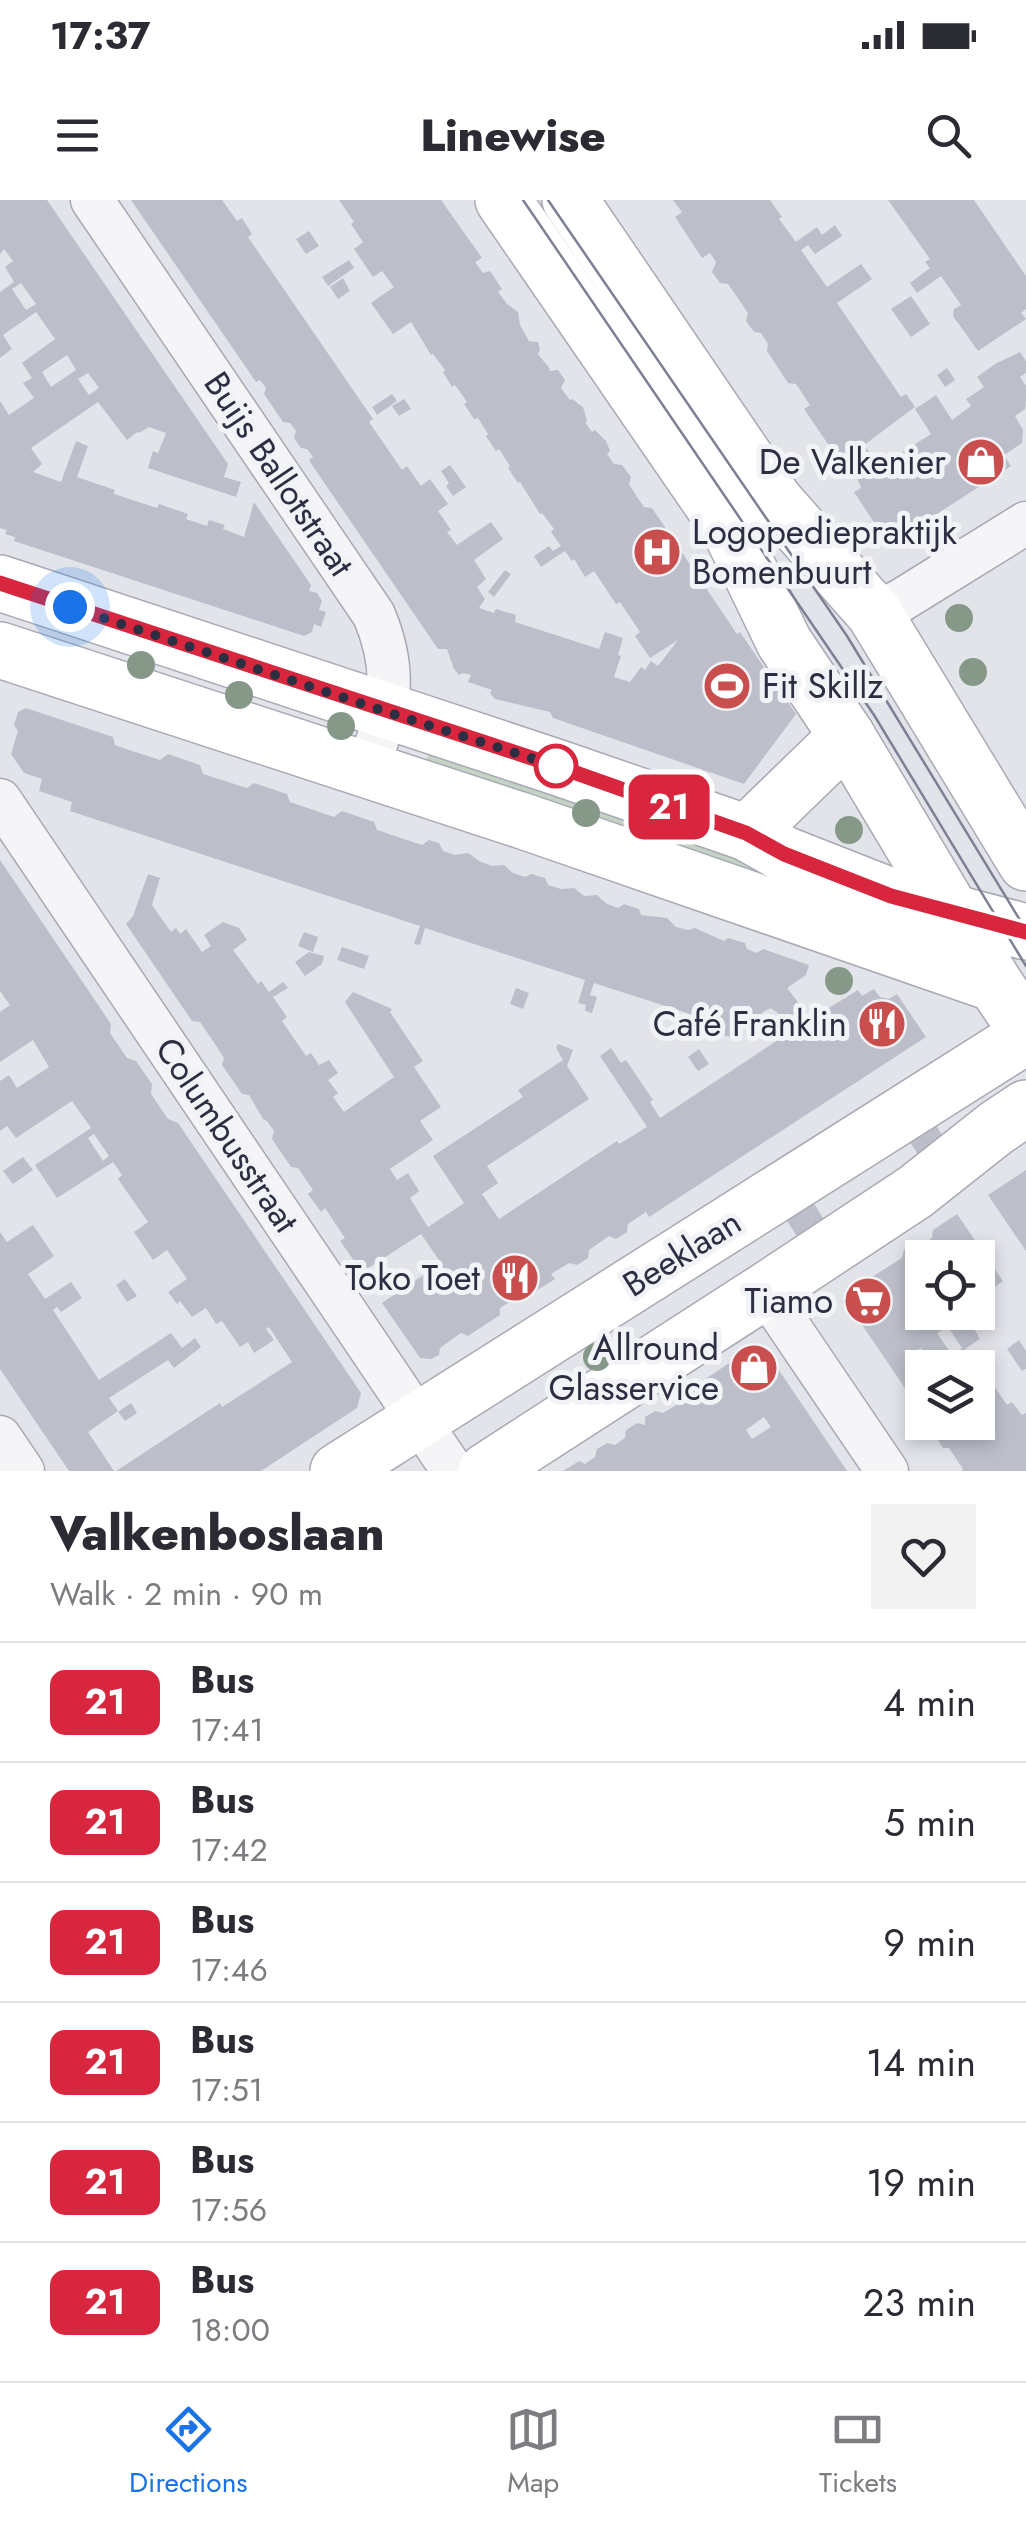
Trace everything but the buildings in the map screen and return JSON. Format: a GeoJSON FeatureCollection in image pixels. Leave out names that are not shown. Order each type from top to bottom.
{"type":"FeatureCollection","features":[{"type":"Feature","properties":{"kind":"street","name":"Buijs Ballotstraat"},"geometry":{"type":"LineString","coordinates":[[92,200],[374,615],[385,641],[390,678],[387,712],[367,771]]}},
{"type":"Feature","properties":{"kind":"street"},"geometry":{"type":"LineString","coordinates":[[504,200],[730,530],[784,642],[846,736],[1026,1033]]}},
{"type":"Feature","properties":{"kind":"street"},"geometry":{"type":"LineString","coordinates":[[570,200],[775,501],[874,613],[1026,863]]}},
{"type":"Feature","properties":{"kind":"street"},"geometry":{"type":"LineString","coordinates":[[874,613],[1026,523]]}},
{"type":"Feature","properties":{"kind":"street"},"geometry":{"type":"LineString","coordinates":[[0,583],[556,766],[746,833],[784,854],[891,896],[1026,932]]}},
{"type":"Feature","properties":{"kind":"street"},"geometry":{"type":"LineString","coordinates":[[0,650],[526,822],[995,984]]}},
{"type":"Feature","properties":{"kind":"street"},"geometry":{"type":"LineString","coordinates":[[746,833],[846,736]]}},
{"type":"Feature","properties":{"kind":"street","name":"Columbusstraat"},"geometry":{"type":"LineString","coordinates":[[0,800],[453,1471]]}},
{"type":"Feature","properties":{"kind":"street","name":"Beeklaan"},"geometry":{"type":"LineString","coordinates":[[338,1471],[1026,1033]]}},
{"type":"Feature","properties":{"kind":"street"},"geometry":{"type":"LineString","coordinates":[[486,1471],[916,1192],[1026,1108]]}},
{"type":"Feature","properties":{"kind":"street"},"geometry":{"type":"LineString","coordinates":[[765,1292],[887,1471]]}},
{"type":"Feature","properties":{"kind":"street"},"geometry":{"type":"LineString","coordinates":[[0,1437],[23,1471]]}},
{"type":"Feature","properties":{"kind":"green space"},"geometry":{"type":"Polygon","coordinates":[[[429,753],[765,864],[757,889],[423,769],[429,753]]]}},
{"type":"Feature","properties":{"kind":"tram line"},"geometry":{"type":"LineString","coordinates":[[523,200],[874,715],[1026,966]]}},
{"type":"Feature","properties":{"kind":"tram line"},"geometry":{"type":"LineString","coordinates":[[548,200],[847,636],[1026,930]]}},
{"type":"Feature","properties":{"kind":"bus line","name":"21"},"geometry":{"type":"LineString","coordinates":[[0,583],[556,766],[746,833],[784,854],[891,896],[1026,932]]}},
{"type":"Feature","properties":{"kind":"place","name":"De Valkenier"},"geometry":{"type":"Point","coordinates":[981,462]}},
{"type":"Feature","properties":{"kind":"place","name":"Logopediepraktijk Bomenbuurt"},"geometry":{"type":"Point","coordinates":[657,552]}},
{"type":"Feature","properties":{"kind":"place","name":"Fit Skillz"},"geometry":{"type":"Point","coordinates":[727,686]}},
{"type":"Feature","properties":{"kind":"place","name":"Café Franklin"},"geometry":{"type":"Point","coordinates":[882,1024]}},
{"type":"Feature","properties":{"kind":"place","name":"Toko Toet"},"geometry":{"type":"Point","coordinates":[515,1278]}},
{"type":"Feature","properties":{"kind":"place","name":"Tiamo"},"geometry":{"type":"Point","coordinates":[868,1301]}},
{"type":"Feature","properties":{"kind":"place","name":"Allround Glasservice"},"geometry":{"type":"Point","coordinates":[754,1368]}},
{"type":"Feature","properties":{"kind":"route"},"geometry":{"type":"LineString","coordinates":[[70,607],[556,766]]}}]}
